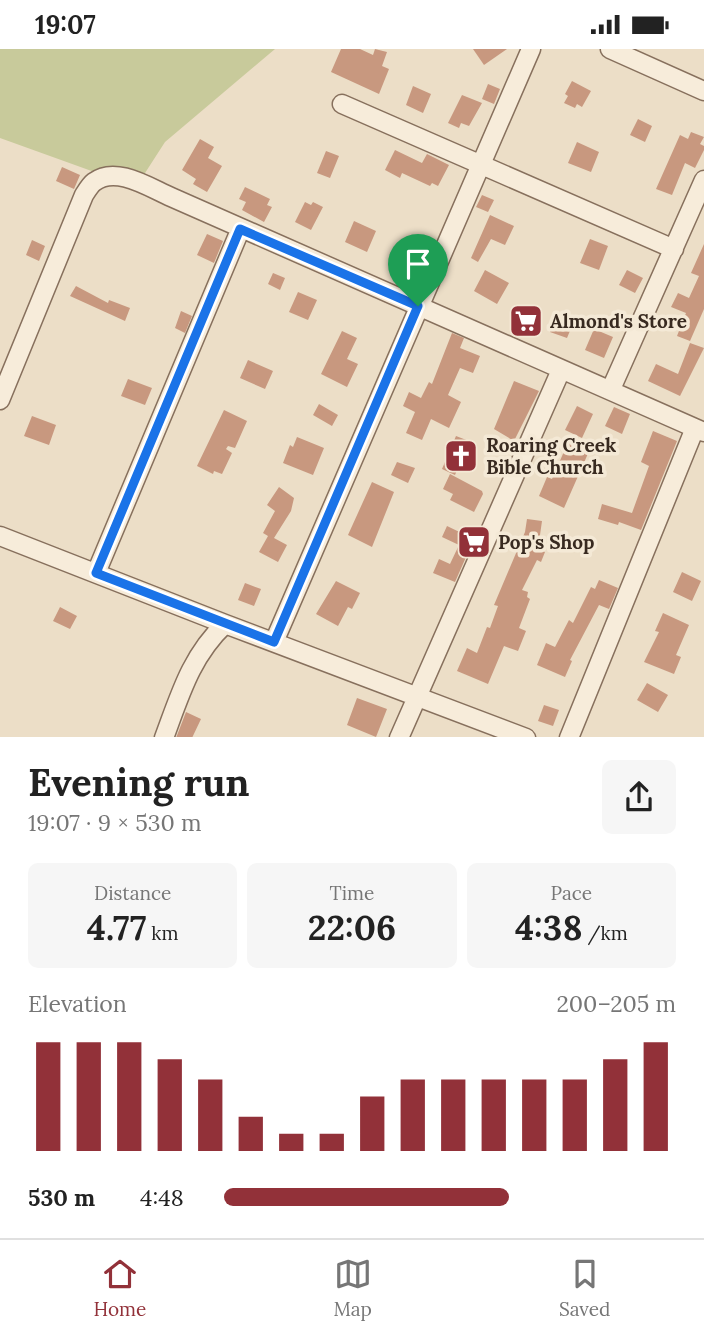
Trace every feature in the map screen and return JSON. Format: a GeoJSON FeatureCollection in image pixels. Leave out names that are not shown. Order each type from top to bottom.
{"type":"FeatureCollection","features":[{"type":"Feature","properties":{"kind":"street"},"geometry":{"type":"LineString","coordinates":[[274,642],[531,49]]}},
{"type":"Feature","properties":{"kind":"street"},"geometry":{"type":"LineString","coordinates":[[610,49],[704,91]]}},
{"type":"Feature","properties":{"kind":"street"},"geometry":{"type":"LineString","coordinates":[[342,104],[674,249]]}},
{"type":"Feature","properties":{"kind":"street"},"geometry":{"type":"LineString","coordinates":[[0,400],[83,195],[93,182],[108,176],[125,177],[699,430],[569,737]]}},
{"type":"Feature","properties":{"kind":"street"},"geometry":{"type":"LineString","coordinates":[[611,389],[704,180]]}},
{"type":"Feature","properties":{"kind":"street"},"geometry":{"type":"LineString","coordinates":[[96,573],[240,229]]}},
{"type":"Feature","properties":{"kind":"street"},"geometry":{"type":"LineString","coordinates":[[399,737],[561,370]]}},
{"type":"Feature","properties":{"kind":"street"},"geometry":{"type":"LineString","coordinates":[[0,536],[526,737]]}},
{"type":"Feature","properties":{"kind":"street"},"geometry":{"type":"LineString","coordinates":[[164,737],[190,669],[211,637],[225,624]]}},
{"type":"Feature","properties":{"kind":"green space"},"geometry":{"type":"Polygon","coordinates":[[[0,49],[275,49],[165,142],[136,187],[0,138],[0,49]]]}},
{"type":"Feature","properties":{"kind":"building"},"geometry":{"type":"Polygon","coordinates":[[[341,49],[360,49],[373,55],[375,49],[387,52],[382,66],[389,69],[379,94],[331,72],[341,49]]]}},
{"type":"Feature","properties":{"kind":"building"},"geometry":{"type":"Polygon","coordinates":[[[473,49],[507,49],[484,65],[473,49]]]}},
{"type":"Feature","properties":{"kind":"building"},"geometry":{"type":"Polygon","coordinates":[[[572,81],[591,91],[582,107],[577,104],[575,108],[564,103],[568,96],[565,94],[572,81]]]}},
{"type":"Feature","properties":{"kind":"building"},"geometry":{"type":"Polygon","coordinates":[[[488,84],[500,89],[494,104],[482,99],[488,84]]]}},
{"type":"Feature","properties":{"kind":"building"},"geometry":{"type":"Polygon","coordinates":[[[413,86],[431,94],[423,113],[406,105],[413,86]]]}},
{"type":"Feature","properties":{"kind":"building"},"geometry":{"type":"Polygon","coordinates":[[[462,95],[482,103],[469,126],[461,123],[459,128],[448,123],[462,95]]]}},
{"type":"Feature","properties":{"kind":"building"},"geometry":{"type":"Polygon","coordinates":[[[638,119],[652,126],[645,142],[630,135],[638,119]]]}},
{"type":"Feature","properties":{"kind":"building"},"geometry":{"type":"Polygon","coordinates":[[[691,132],[704,137],[700,144],[704,146],[704,150],[695,168],[685,163],[672,195],[656,189],[680,135],[688,139],[691,132]]]}},
{"type":"Feature","properties":{"kind":"building"},"geometry":{"type":"Polygon","coordinates":[[[200,139],[214,147],[208,158],[222,166],[207,192],[193,184],[196,179],[182,170],[200,139]]]}},
{"type":"Feature","properties":{"kind":"building"},"geometry":{"type":"Polygon","coordinates":[[[577,142],[599,152],[591,172],[568,163],[577,142]]]}},
{"type":"Feature","properties":{"kind":"building"},"geometry":{"type":"Polygon","coordinates":[[[395,150],[422,163],[427,154],[449,165],[438,186],[432,183],[430,186],[402,173],[400,178],[385,170],[395,150]]]}},
{"type":"Feature","properties":{"kind":"building"},"geometry":{"type":"Polygon","coordinates":[[[326,151],[339,156],[330,178],[317,173],[326,151]]]}},
{"type":"Feature","properties":{"kind":"building"},"geometry":{"type":"Polygon","coordinates":[[[62,167],[80,175],[74,189],[56,181],[62,167]]]}},
{"type":"Feature","properties":{"kind":"building"},"geometry":{"type":"Polygon","coordinates":[[[245,187],[270,199],[267,205],[272,207],[264,222],[242,210],[246,202],[239,199],[245,187]]]}},
{"type":"Feature","properties":{"kind":"building"},"geometry":{"type":"Polygon","coordinates":[[[482,195],[494,200],[488,212],[476,207],[482,195]]]}},
{"type":"Feature","properties":{"kind":"building"},"geometry":{"type":"Polygon","coordinates":[[[305,202],[311,205],[313,202],[323,207],[311,230],[295,222],[305,202]]]}},
{"type":"Feature","properties":{"kind":"building"},"geometry":{"type":"Polygon","coordinates":[[[490,215],[514,226],[505,245],[491,239],[478,262],[471,258],[490,215]]]}},
{"type":"Feature","properties":{"kind":"building"},"geometry":{"type":"Polygon","coordinates":[[[354,221],[376,231],[367,252],[345,242],[354,221]]]}},
{"type":"Feature","properties":{"kind":"building"},"geometry":{"type":"Polygon","coordinates":[[[207,234],[223,241],[214,263],[197,255],[207,234]]]}},
{"type":"Feature","properties":{"kind":"building"},"geometry":{"type":"Polygon","coordinates":[[[590,239],[608,246],[599,270],[580,263],[590,239]]]}},
{"type":"Feature","properties":{"kind":"building"},"geometry":{"type":"Polygon","coordinates":[[[32,240],[45,246],[39,261],[26,255],[32,240]]]}},
{"type":"Feature","properties":{"kind":"building"},"geometry":{"type":"Polygon","coordinates":[[[704,244],[704,309],[690,341],[677,336],[686,313],[671,307],[678,293],[689,298],[699,276],[691,273],[704,244]]]}},
{"type":"Feature","properties":{"kind":"building"},"geometry":{"type":"Polygon","coordinates":[[[485,270],[509,283],[497,304],[474,291],[485,270]]]}},
{"type":"Feature","properties":{"kind":"building"},"geometry":{"type":"Polygon","coordinates":[[[627,270],[643,278],[635,293],[619,285],[627,270]]]}},
{"type":"Feature","properties":{"kind":"building"},"geometry":{"type":"Polygon","coordinates":[[[273,273],[285,278],[280,290],[268,284],[273,273]]]}},
{"type":"Feature","properties":{"kind":"building"},"geometry":{"type":"Polygon","coordinates":[[[76,286],[108,303],[109,300],[130,308],[125,321],[70,296],[76,286]]]}},
{"type":"Feature","properties":{"kind":"building"},"geometry":{"type":"Polygon","coordinates":[[[298,292],[317,300],[308,320],[289,312],[298,292]]]}},
{"type":"Feature","properties":{"kind":"building"},"geometry":{"type":"Polygon","coordinates":[[[519,308],[536,316],[528,331],[512,323],[519,308]]]}},
{"type":"Feature","properties":{"kind":"building"},"geometry":{"type":"Polygon","coordinates":[[[181,311],[192,316],[185,333],[175,328],[181,311]]]}},
{"type":"Feature","properties":{"kind":"building"},"geometry":{"type":"Polygon","coordinates":[[[557,314],[574,321],[567,338],[550,332],[557,314]]]}},
{"type":"Feature","properties":{"kind":"building"},"geometry":{"type":"Polygon","coordinates":[[[594,329],[613,337],[604,358],[585,350],[594,329]]]}},
{"type":"Feature","properties":{"kind":"building"},"geometry":{"type":"Polygon","coordinates":[[[342,331],[357,338],[347,359],[358,364],[347,387],[321,374],[342,331]]]}},
{"type":"Feature","properties":{"kind":"building"},"geometry":{"type":"Polygon","coordinates":[[[452,333],[464,338],[460,348],[480,356],[473,373],[460,368],[448,395],[461,402],[449,428],[431,419],[422,440],[406,433],[415,412],[403,406],[409,392],[421,398],[429,382],[432,384],[452,333]]]}},
{"type":"Feature","properties":{"kind":"building"},"geometry":{"type":"Polygon","coordinates":[[[690,343],[704,348],[680,396],[648,381],[656,364],[678,374],[690,343]]]}},
{"type":"Feature","properties":{"kind":"building"},"geometry":{"type":"Polygon","coordinates":[[[248,360],[273,371],[265,389],[240,378],[248,360]]]}},
{"type":"Feature","properties":{"kind":"building"},"geometry":{"type":"Polygon","coordinates":[[[128,379],[152,388],[145,405],[121,396],[128,379]]]}},
{"type":"Feature","properties":{"kind":"building"},"geometry":{"type":"Polygon","coordinates":[[[514,381],[539,391],[514,441],[494,429],[514,381]]]}},
{"type":"Feature","properties":{"kind":"building"},"geometry":{"type":"Polygon","coordinates":[[[319,404],[338,415],[332,426],[313,415],[319,404]]]}},
{"type":"Feature","properties":{"kind":"building"},"geometry":{"type":"Polygon","coordinates":[[[577,406],[593,414],[582,438],[565,430],[577,406]]]}},
{"type":"Feature","properties":{"kind":"building"},"geometry":{"type":"Polygon","coordinates":[[[614,407],[630,414],[622,434],[605,426],[614,407]]]}},
{"type":"Feature","properties":{"kind":"building"},"geometry":{"type":"Polygon","coordinates":[[[224,410],[247,421],[235,448],[228,446],[226,449],[232,453],[222,474],[214,471],[213,474],[197,466],[224,410]]]}},
{"type":"Feature","properties":{"kind":"building"},"geometry":{"type":"Polygon","coordinates":[[[32,416],[56,425],[49,445],[24,436],[32,416]]]}},
{"type":"Feature","properties":{"kind":"building"},"geometry":{"type":"Polygon","coordinates":[[[653,431],[677,441],[641,530],[619,522],[618,525],[598,519],[602,504],[632,513],[649,466],[641,462],[653,431]]]}},
{"type":"Feature","properties":{"kind":"building"},"geometry":{"type":"Polygon","coordinates":[[[456,436],[469,441],[455,475],[442,469],[456,436]]]}},
{"type":"Feature","properties":{"kind":"building"},"geometry":{"type":"Polygon","coordinates":[[[297,437],[324,448],[313,475],[283,463],[290,445],[293,447],[297,437]]]}},
{"type":"Feature","properties":{"kind":"building"},"geometry":{"type":"Polygon","coordinates":[[[569,440],[590,449],[564,508],[539,496],[547,477],[552,479],[569,440]]]}},
{"type":"Feature","properties":{"kind":"building"},"geometry":{"type":"Polygon","coordinates":[[[397,462],[415,468],[408,483],[391,475],[397,462]]]}},
{"type":"Feature","properties":{"kind":"building"},"geometry":{"type":"Polygon","coordinates":[[[450,474],[482,491],[474,512],[450,500],[453,494],[443,489],[450,474]]]}},
{"type":"Feature","properties":{"kind":"building"},"geometry":{"type":"Polygon","coordinates":[[[372,482],[394,492],[372,547],[348,535],[372,482]]]}},
{"type":"Feature","properties":{"kind":"building"},"geometry":{"type":"Polygon","coordinates":[[[279,487],[294,498],[291,511],[274,538],[287,545],[278,562],[259,552],[268,536],[263,533],[275,511],[267,505],[279,487]]]}},
{"type":"Feature","properties":{"kind":"building"},"geometry":{"type":"Polygon","coordinates":[[[527,519],[542,521],[538,549],[545,552],[541,562],[537,560],[522,590],[528,592],[527,597],[530,599],[519,628],[526,631],[518,651],[504,646],[488,684],[457,671],[467,648],[477,653],[487,627],[490,628],[498,606],[494,605],[525,532],[527,519]]]}},
{"type":"Feature","properties":{"kind":"building"},"geometry":{"type":"Polygon","coordinates":[[[447,526],[474,539],[455,582],[433,573],[439,559],[450,564],[459,545],[442,537],[447,526]]]}},
{"type":"Feature","properties":{"kind":"building"},"geometry":{"type":"Polygon","coordinates":[[[682,572],[701,581],[692,601],[673,592],[682,572]]]}},
{"type":"Feature","properties":{"kind":"building"},"geometry":{"type":"Polygon","coordinates":[[[599,580],[618,588],[609,609],[599,605],[570,660],[572,661],[565,677],[537,665],[546,643],[555,647],[569,620],[573,623],[591,587],[595,589],[599,580]]]}},
{"type":"Feature","properties":{"kind":"building"},"geometry":{"type":"Polygon","coordinates":[[[336,581],[360,593],[352,609],[348,607],[338,626],[316,614],[336,581]]]}},
{"type":"Feature","properties":{"kind":"building"},"geometry":{"type":"Polygon","coordinates":[[[245,583],[261,589],[254,606],[238,600],[245,583]]]}},
{"type":"Feature","properties":{"kind":"building"},"geometry":{"type":"Polygon","coordinates":[[[60,607],[77,616],[70,629],[53,621],[60,607]]]}},
{"type":"Feature","properties":{"kind":"building"},"geometry":{"type":"Polygon","coordinates":[[[663,613],[689,625],[676,655],[681,657],[674,674],[644,662],[659,632],[655,631],[663,613]]]}},
{"type":"Feature","properties":{"kind":"building"},"geometry":{"type":"Polygon","coordinates":[[[647,683],[668,695],[658,712],[637,700],[647,683]]]}},
{"type":"Feature","properties":{"kind":"building"},"geometry":{"type":"Polygon","coordinates":[[[357,698],[387,709],[376,737],[347,725],[357,698]]]}},
{"type":"Feature","properties":{"kind":"building"},"geometry":{"type":"Polygon","coordinates":[[[544,705],[559,710],[553,726],[538,721],[544,705]]]}},
{"type":"Feature","properties":{"kind":"building"},"geometry":{"type":"Polygon","coordinates":[[[186,712],[201,719],[192,737],[176,737],[186,712]]]}},
{"type":"Feature","properties":{"kind":"place","name":"Almond's Store"},"geometry":{"type":"Point","coordinates":[526,321]}},
{"type":"Feature","properties":{"kind":"place","name":"Roaring Creek Bible Church"},"geometry":{"type":"Point","coordinates":[461,456]}},
{"type":"Feature","properties":{"kind":"place","name":"Pop's Shop"},"geometry":{"type":"Point","coordinates":[474,542]}},
{"type":"Feature","properties":{"kind":"route"},"geometry":{"type":"LineString","coordinates":[[240,229],[418,306],[274,642],[96,573],[240,229]]}}]}
